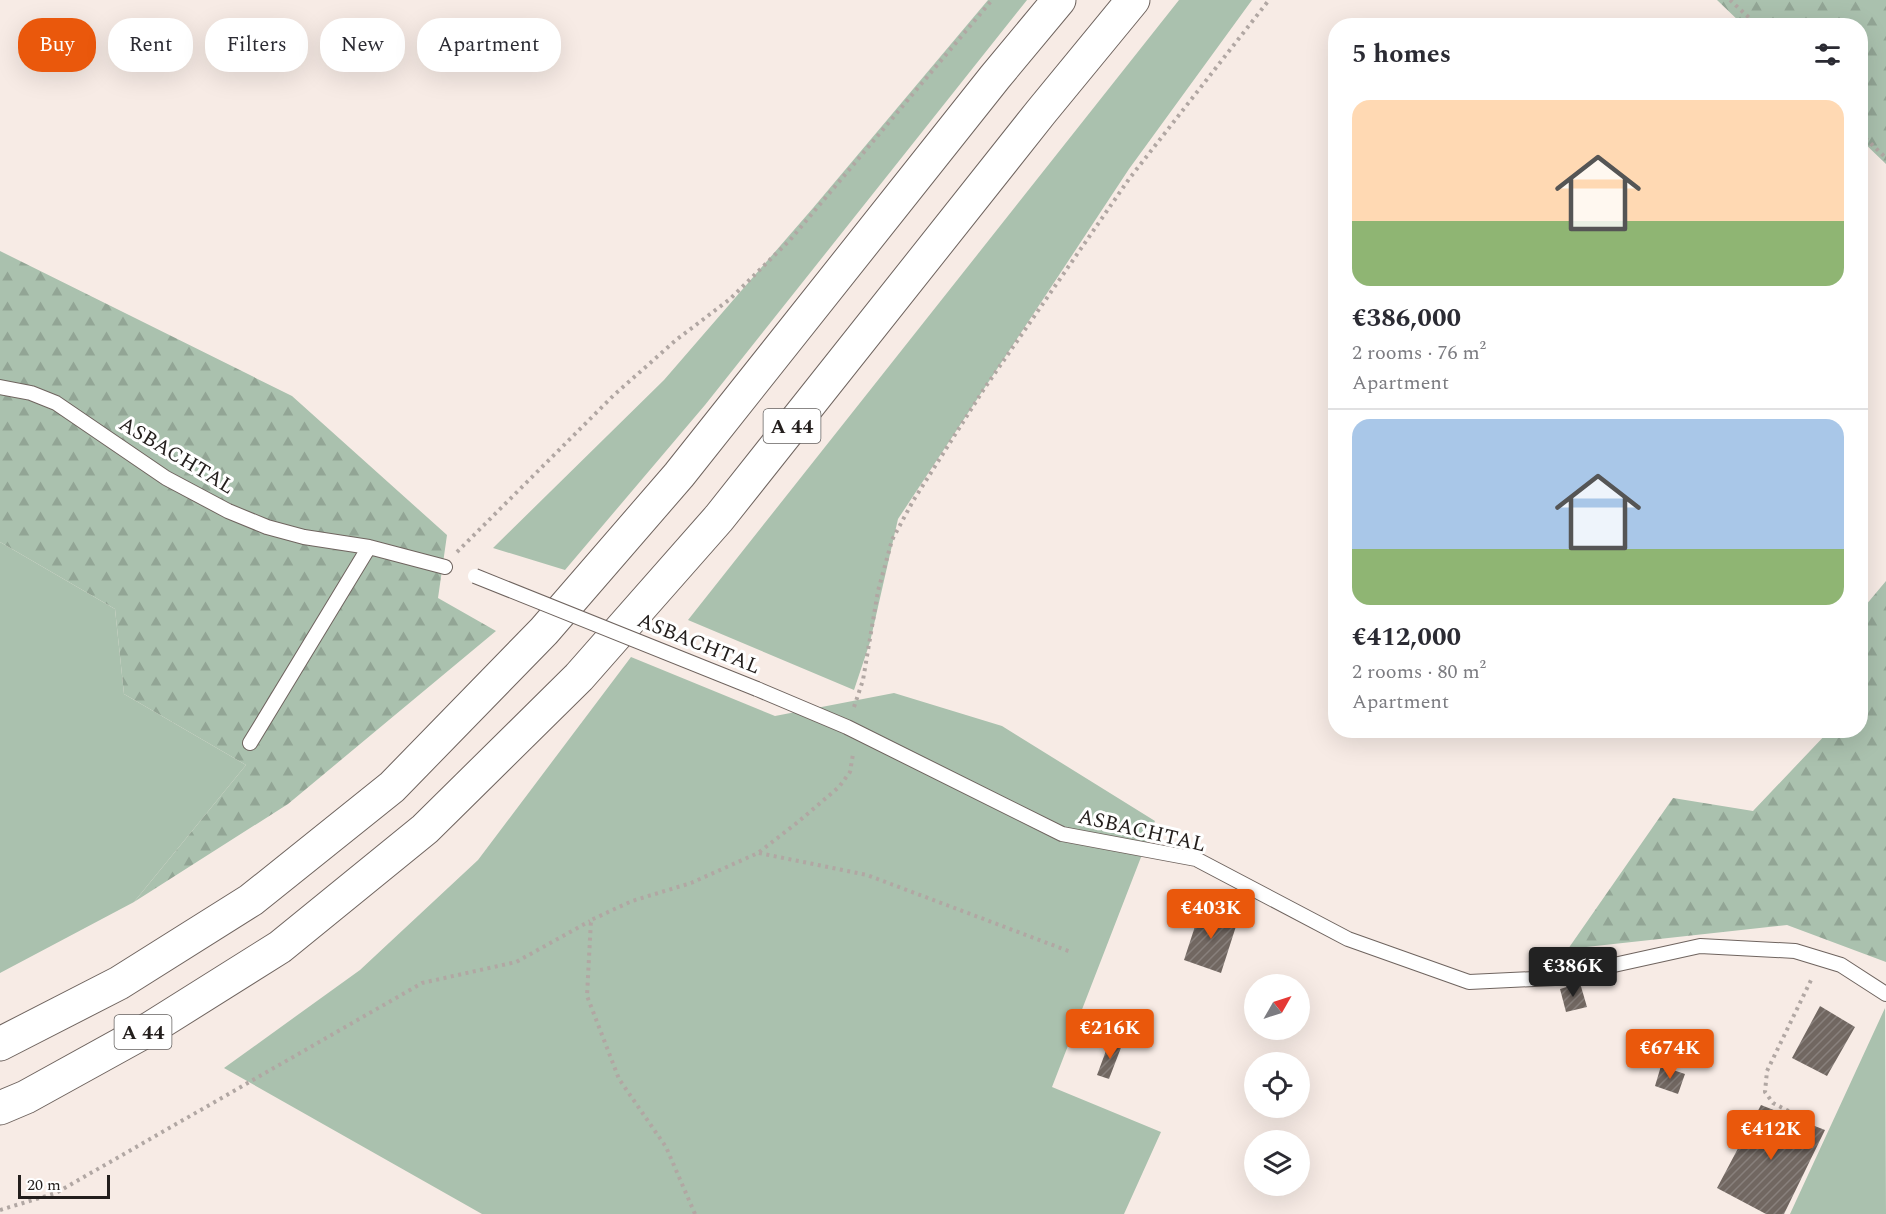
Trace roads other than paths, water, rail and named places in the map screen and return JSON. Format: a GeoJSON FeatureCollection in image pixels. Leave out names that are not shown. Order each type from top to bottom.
{"type":"FeatureCollection","features":[{"type":"Feature","properties":{"kind":"highway","name":"A 44"},"geometry":{"type":"LineString","coordinates":[[0,1044],[119,983],[251,900],[392,787],[544,631],[679,475],[987,86],[1059,0]]}},
{"type":"Feature","properties":{"kind":"highway","name":"A 44"},"geometry":{"type":"LineString","coordinates":[[0,1108],[26,1097],[151,1028],[280,947],[425,829],[579,677],[719,518],[1133,0]]}},
{"type":"Feature","properties":{"kind":"lane","name":"ASBACHTAL"},"geometry":{"type":"LineString","coordinates":[[0,387],[31,393],[56,403],[166,478],[228,511],[267,527],[304,537],[369,547],[445,567]]}},
{"type":"Feature","properties":{"kind":"lane"},"geometry":{"type":"LineString","coordinates":[[250,742],[369,547]]}},
{"type":"Feature","properties":{"kind":"lane","name":"ASBACHTAL"},"geometry":{"type":"LineString","coordinates":[[475,576],[847,727],[1062,834],[1196,859],[1348,939],[1469,982],[1555,978],[1700,946],[1795,951],[1841,965],[1886,994]]}}]}
